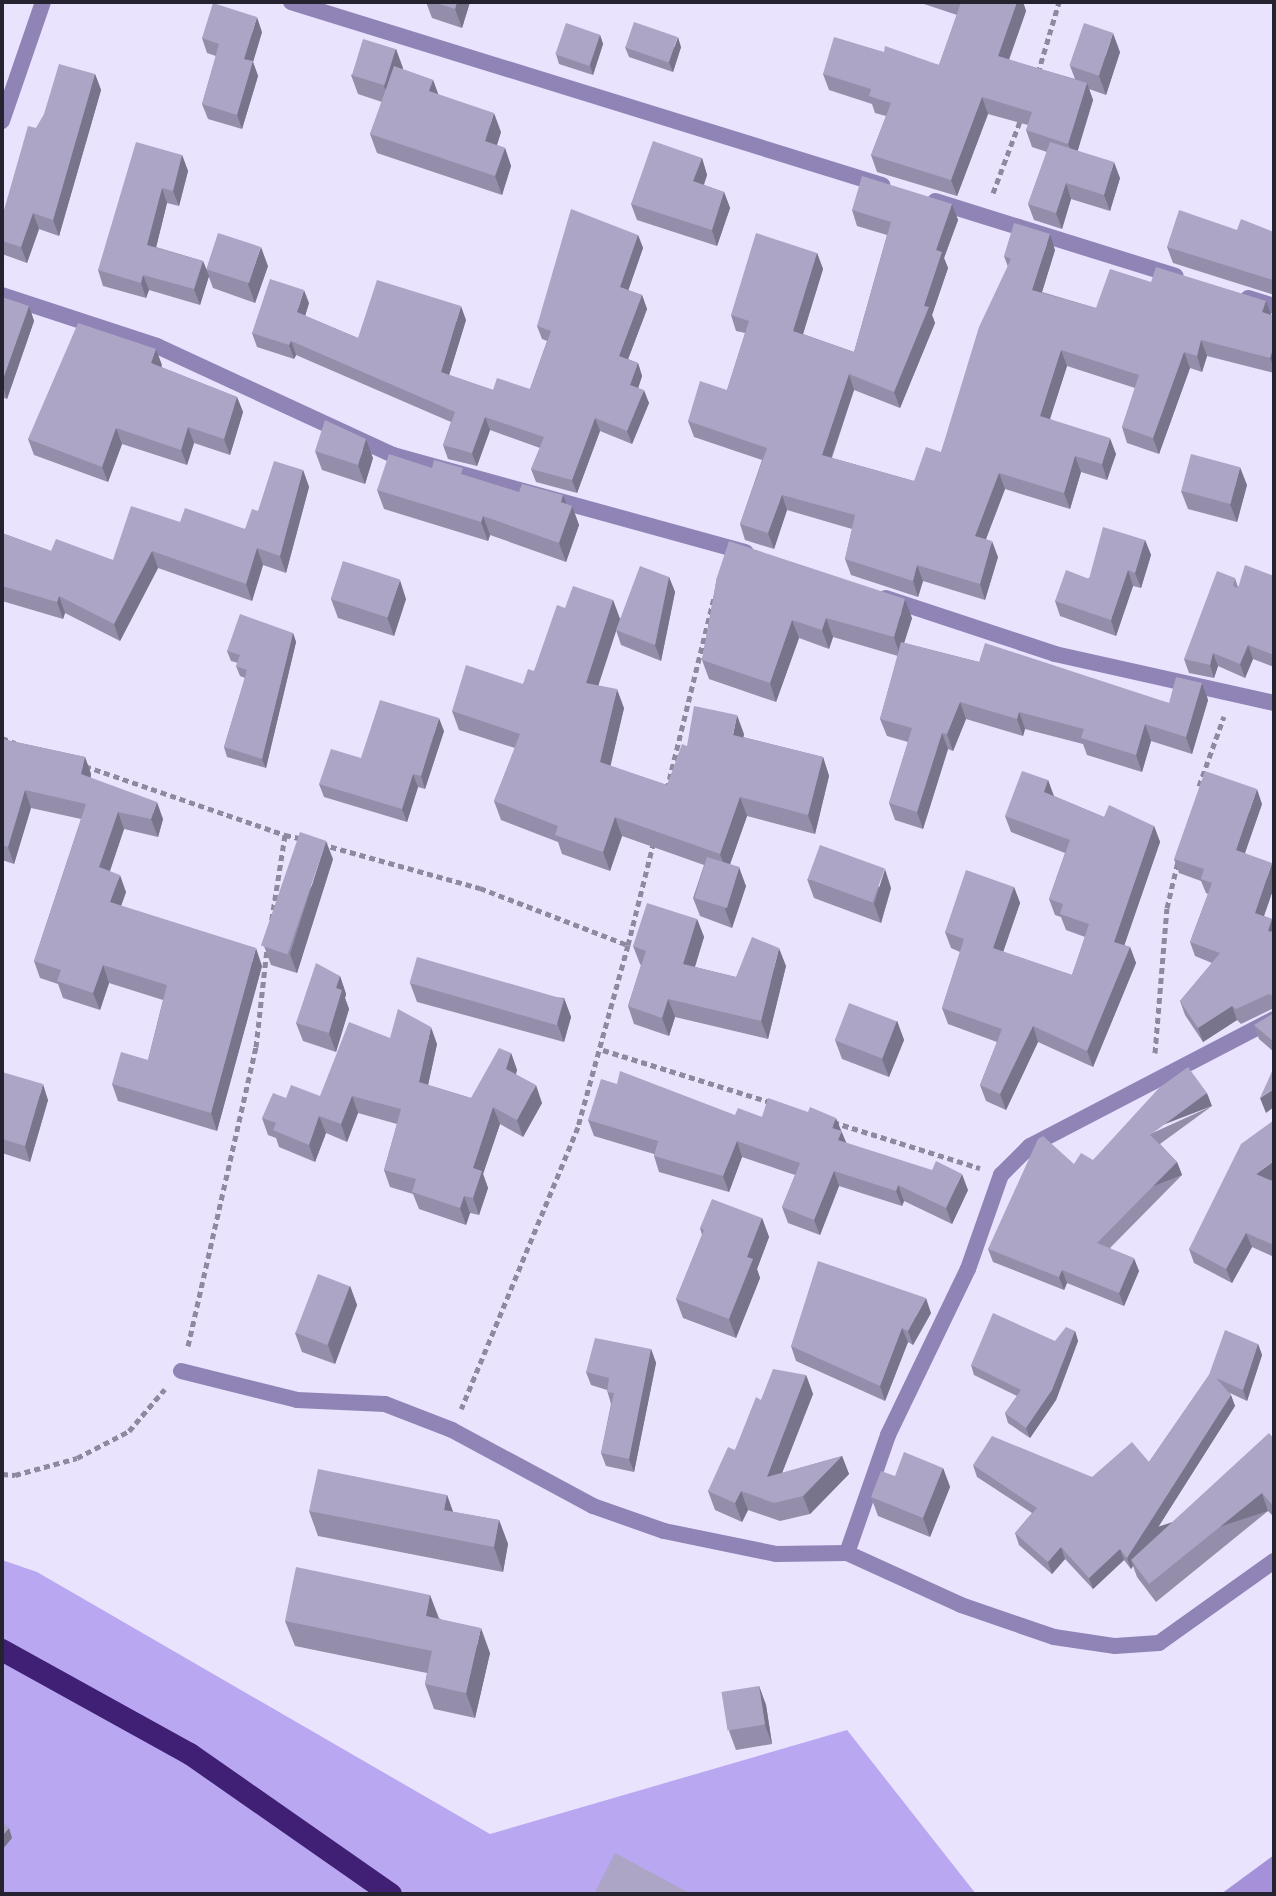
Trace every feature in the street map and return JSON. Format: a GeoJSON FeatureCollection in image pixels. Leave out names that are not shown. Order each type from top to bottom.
{"type":"FeatureCollection","features":[{"type":"Feature","properties":{"kind":"highway"},"geometry":{"type":"LineString","coordinates":[[2,1650],[190,1754],[391,1894]]}},
{"type":"Feature","properties":{"kind":"street"},"geometry":{"type":"LineString","coordinates":[[2,121],[43,2]]}},
{"type":"Feature","properties":{"kind":"street"},"geometry":{"type":"LineString","coordinates":[[291,2],[894,188]]}},
{"type":"Feature","properties":{"kind":"street"},"geometry":{"type":"LineString","coordinates":[[924,198],[1198,282]]}},
{"type":"Feature","properties":{"kind":"street"},"geometry":{"type":"LineString","coordinates":[[1228,292],[1274,306]]}},
{"type":"Feature","properties":{"kind":"street"},"geometry":{"type":"LineString","coordinates":[[2,295],[157,346],[393,455],[771,560]]}},
{"type":"Feature","properties":{"kind":"street"},"geometry":{"type":"LineString","coordinates":[[861,590],[1055,654],[1274,703]]}},
{"type":"Feature","properties":{"kind":"street"},"geometry":{"type":"LineString","coordinates":[[847,1553],[888,1435],[968,1269],[1001,1175],[1030,1146],[1274,1019]]}},
{"type":"Feature","properties":{"kind":"street"},"geometry":{"type":"LineString","coordinates":[[181,1371],[297,1400],[385,1404],[452,1430],[593,1506],[664,1531],[776,1554],[847,1553],[961,1605],[1054,1637],[1115,1646],[1159,1643],[1274,1561]]}},
{"type":"Feature","properties":{"kind":"path"},"geometry":{"type":"LineString","coordinates":[[1033,86],[1059,2]]}},
{"type":"Feature","properties":{"kind":"path"},"geometry":{"type":"LineString","coordinates":[[984,216],[1028,101]]}},
{"type":"Feature","properties":{"kind":"path"},"geometry":{"type":"LineString","coordinates":[[666,791],[715,591]]}},
{"type":"Feature","properties":{"kind":"path"},"geometry":{"type":"LineString","coordinates":[[1197,792],[1231,694]]}},
{"type":"Feature","properties":{"kind":"path"},"geometry":{"type":"LineString","coordinates":[[2,738],[17,743]]}},
{"type":"Feature","properties":{"kind":"path"},"geometry":{"type":"LineString","coordinates":[[78,764],[285,835],[480,888],[628,945]]}},
{"type":"Feature","properties":{"kind":"path"},"geometry":{"type":"LineString","coordinates":[[270,932],[285,835]]}},
{"type":"Feature","properties":{"kind":"path"},"geometry":{"type":"LineString","coordinates":[[452,1430],[578,1127],[603,1050],[655,838]]}},
{"type":"Feature","properties":{"kind":"path"},"geometry":{"type":"LineString","coordinates":[[1153,1082],[1167,908],[1181,850]]}},
{"type":"Feature","properties":{"kind":"path"},"geometry":{"type":"LineString","coordinates":[[2,1474],[15,1475],[77,1458],[129,1431],[181,1371],[213,1255],[235,1125],[256,1047],[267,946]]}},
{"type":"Feature","properties":{"kind":"path"},"geometry":{"type":"LineString","coordinates":[[603,1050],[780,1105]]}},
{"type":"Feature","properties":{"kind":"path"},"geometry":{"type":"LineString","coordinates":[[824,1119],[1001,1175]]}},
{"type":"Feature","properties":{"kind":"shaded area"},"geometry":{"type":"Polygon","coordinates":[[[2,1560],[37,1572],[490,1834],[847,1730],[976,1894],[2,1894],[2,1560]]]}},
{"type":"Feature","properties":{"kind":"shaded area"},"geometry":{"type":"Polygon","coordinates":[[[1274,1855],[1274,1894],[1221,1894],[1274,1855]]]}},
{"type":"Feature","properties":{"kind":"building"},"geometry":{"type":"Polygon","coordinates":[[[433,2],[457,2],[455,9],[433,2]]]}},
{"type":"Feature","properties":{"kind":"building"},"geometry":{"type":"Polygon","coordinates":[[[961,2],[1017,2],[998,56],[1087,83],[1068,144],[1026,130],[1032,112],[982,97],[951,180],[871,155],[891,103],[869,96],[871,89],[823,74],[834,37],[884,52],[885,46],[939,65],[961,2]]]}},
{"type":"Feature","properties":{"kind":"building"},"geometry":{"type":"Polygon","coordinates":[[[213,3],[257,17],[244,59],[253,61],[237,115],[202,104],[219,44],[202,38],[213,3]]]}},
{"type":"Feature","properties":{"kind":"building"},"geometry":{"type":"Polygon","coordinates":[[[634,22],[677,37],[669,63],[625,48],[634,22]]]}},
{"type":"Feature","properties":{"kind":"building"},"geometry":{"type":"Polygon","coordinates":[[[566,23],[600,35],[589,66],[555,54],[566,23]]]}},
{"type":"Feature","properties":{"kind":"building"},"geometry":{"type":"Polygon","coordinates":[[[1084,23],[1113,33],[1099,76],[1069,66],[1084,23]]]}},
{"type":"Feature","properties":{"kind":"building"},"geometry":{"type":"Polygon","coordinates":[[[363,39],[396,49],[384,85],[352,75],[363,39]]]}},
{"type":"Feature","properties":{"kind":"building"},"geometry":{"type":"Polygon","coordinates":[[[59,64],[95,74],[53,220],[33,213],[21,247],[2,241],[2,217],[28,126],[36,128],[44,114],[59,64]]]}},
{"type":"Feature","properties":{"kind":"building"},"geometry":{"type":"Polygon","coordinates":[[[394,66],[433,80],[429,91],[494,113],[485,141],[505,148],[495,176],[370,134],[394,66]]]}},
{"type":"Feature","properties":{"kind":"building"},"geometry":{"type":"Polygon","coordinates":[[[653,141],[702,158],[693,181],[724,192],[712,230],[631,204],[653,141]]]}},
{"type":"Feature","properties":{"kind":"building"},"geometry":{"type":"Polygon","coordinates":[[[136,142],[182,155],[173,191],[162,188],[147,245],[203,261],[194,289],[143,275],[141,283],[98,270],[136,142]]]}},
{"type":"Feature","properties":{"kind":"building"},"geometry":{"type":"Polygon","coordinates":[[[1050,142],[1114,162],[1104,195],[1066,183],[1056,213],[1028,204],[1050,142]]]}},
{"type":"Feature","properties":{"kind":"building"},"geometry":{"type":"Polygon","coordinates":[[[862,176],[952,204],[936,250],[942,252],[924,306],[929,307],[894,392],[849,374],[822,455],[914,481],[926,447],[941,452],[979,327],[1011,259],[1004,256],[1014,223],[1050,234],[1032,290],[1096,308],[1110,269],[1151,282],[1156,267],[1266,301],[1262,312],[1274,316],[1274,353],[1270,358],[1201,340],[1197,356],[1184,352],[1153,438],[1122,427],[1139,375],[1061,350],[1040,416],[1110,438],[1102,464],[1075,456],[1064,493],[999,473],[975,536],[992,541],[980,584],[917,565],[913,581],[845,559],[855,515],[782,495],[768,533],[740,524],[767,448],[688,421],[700,381],[727,390],[749,321],[731,315],[756,233],[817,253],[793,331],[854,352],[891,222],[852,210],[862,176]]]}},
{"type":"Feature","properties":{"kind":"building"},"geometry":{"type":"Polygon","coordinates":[[[571,209],[638,235],[620,287],[642,295],[619,356],[638,363],[630,385],[644,390],[627,431],[595,418],[572,480],[531,469],[544,437],[485,417],[472,453],[443,445],[455,412],[291,341],[289,345],[252,333],[270,279],[304,290],[297,312],[358,338],[377,280],[461,306],[441,372],[493,390],[497,378],[530,389],[551,331],[537,326],[571,209]]]}},
{"type":"Feature","properties":{"kind":"building"},"geometry":{"type":"Polygon","coordinates":[[[1179,210],[1237,230],[1241,219],[1274,232],[1273,280],[1167,247],[1179,210]]]}},
{"type":"Feature","properties":{"kind":"building"},"geometry":{"type":"Polygon","coordinates":[[[218,233],[261,247],[249,283],[206,269],[218,233]]]}},
{"type":"Feature","properties":{"kind":"building"},"geometry":{"type":"Polygon","coordinates":[[[2,297],[29,306],[2,382],[2,297]]]}},
{"type":"Feature","properties":{"kind":"building"},"geometry":{"type":"Polygon","coordinates":[[[78,323],[156,349],[151,363],[237,397],[224,439],[188,427],[181,450],[116,428],[102,467],[28,439],[78,323]]]}},
{"type":"Feature","properties":{"kind":"building"},"geometry":{"type":"Polygon","coordinates":[[[325,420],[366,439],[358,465],[315,451],[325,420]]]}},
{"type":"Feature","properties":{"kind":"building"},"geometry":{"type":"Polygon","coordinates":[[[389,454],[432,468],[434,460],[463,468],[461,474],[519,492],[522,484],[563,495],[561,502],[572,506],[559,543],[483,516],[481,522],[377,490],[389,454]]]}},
{"type":"Feature","properties":{"kind":"building"},"geometry":{"type":"Polygon","coordinates":[[[1191,454],[1240,467],[1230,504],[1181,491],[1191,454]]]}},
{"type":"Feature","properties":{"kind":"building"},"geometry":{"type":"Polygon","coordinates":[[[274,461],[303,470],[280,556],[257,548],[246,584],[152,551],[114,624],[59,596],[57,602],[2,586],[2,533],[51,551],[56,539],[113,560],[131,506],[180,522],[185,508],[245,529],[252,509],[258,511],[274,461]]]}},
{"type":"Feature","properties":{"kind":"building"},"geometry":{"type":"Polygon","coordinates":[[[1103,527],[1145,540],[1135,573],[1128,570],[1111,620],[1055,601],[1066,570],[1089,579],[1103,527]]]}},
{"type":"Feature","properties":{"kind":"building"},"geometry":{"type":"Polygon","coordinates":[[[729,541],[905,599],[894,637],[826,618],[822,630],[792,620],[770,683],[702,660],[717,577],[729,541]]]}},
{"type":"Feature","properties":{"kind":"building"},"geometry":{"type":"Polygon","coordinates":[[[343,561],[400,580],[388,618],[331,599],[343,561]]]}},
{"type":"Feature","properties":{"kind":"building"},"geometry":{"type":"Polygon","coordinates":[[[1245,565],[1274,576],[1274,655],[1248,645],[1240,664],[1213,653],[1210,665],[1184,659],[1217,571],[1235,578],[1233,586],[1238,588],[1245,565]]]}},
{"type":"Feature","properties":{"kind":"building"},"geometry":{"type":"Polygon","coordinates":[[[640,566],[669,577],[655,645],[616,630],[640,566]]]}},
{"type":"Feature","properties":{"kind":"building"},"geometry":{"type":"Polygon","coordinates":[[[573,586],[613,600],[586,683],[617,689],[600,762],[667,785],[682,744],[687,746],[694,706],[737,715],[733,735],[823,757],[808,815],[740,797],[720,854],[615,817],[603,852],[555,835],[558,826],[494,801],[520,734],[452,711],[466,665],[523,684],[528,669],[534,671],[557,605],[565,608],[573,586]]]}},
{"type":"Feature","properties":{"kind":"building"},"geometry":{"type":"Polygon","coordinates":[[[240,614],[293,633],[262,759],[224,747],[247,670],[236,666],[240,655],[227,651],[240,614]]]}},
{"type":"Feature","properties":{"kind":"building"},"geometry":{"type":"Polygon","coordinates":[[[901,642],[979,662],[985,643],[1169,703],[1176,677],[1202,683],[1186,737],[1145,724],[1136,755],[1081,738],[1084,729],[1019,712],[1017,719],[960,702],[947,734],[942,733],[917,812],[889,803],[912,728],[880,719],[901,642]]]}},
{"type":"Feature","properties":{"kind":"building"},"geometry":{"type":"Polygon","coordinates":[[[380,700],[439,718],[421,776],[413,774],[402,809],[319,784],[331,749],[361,758],[380,700]]]}},
{"type":"Feature","properties":{"kind":"building"},"geometry":{"type":"Polygon","coordinates":[[[2,739],[85,757],[81,774],[157,802],[151,819],[118,812],[99,867],[120,875],[110,902],[256,948],[211,1113],[112,1084],[121,1052],[148,1060],[167,985],[103,965],[93,993],[57,981],[61,970],[34,961],[86,804],[25,790],[8,847],[2,845],[2,739]]]}},
{"type":"Feature","properties":{"kind":"building"},"geometry":{"type":"Polygon","coordinates":[[[1022,771],[1048,780],[1044,792],[1104,817],[1109,805],[1154,826],[1114,942],[1130,947],[1087,1051],[1033,1026],[1000,1094],[980,1085],[1002,1029],[942,1008],[964,939],[945,932],[966,870],[1014,887],[993,948],[1072,975],[1089,924],[1060,914],[1063,904],[1049,899],[1070,840],[1005,816],[1022,771]]]}},
{"type":"Feature","properties":{"kind":"building"},"geometry":{"type":"Polygon","coordinates":[[[1205,771],[1257,789],[1236,850],[1272,863],[1255,913],[1272,919],[1268,931],[1274,932],[1274,997],[1269,994],[1236,1009],[1232,1006],[1198,1028],[1180,1001],[1220,953],[1190,942],[1212,883],[1201,879],[1204,869],[1174,859],[1205,771]]]}},
{"type":"Feature","properties":{"kind":"building"},"geometry":{"type":"Polygon","coordinates":[[[300,832],[326,841],[287,955],[261,945],[300,832]]]}},
{"type":"Feature","properties":{"kind":"building"},"geometry":{"type":"Polygon","coordinates":[[[820,845],[885,869],[873,902],[808,879],[820,845]]]}},
{"type":"Feature","properties":{"kind":"building"},"geometry":{"type":"Polygon","coordinates":[[[707,857],[740,867],[727,908],[694,898],[707,857]]]}},
{"type":"Feature","properties":{"kind":"building"},"geometry":{"type":"Polygon","coordinates":[[[647,903],[697,919],[683,964],[736,977],[752,937],[779,948],[761,1021],[668,999],[662,1018],[628,1006],[646,951],[633,946],[647,903]]]}},
{"type":"Feature","properties":{"kind":"building"},"geometry":{"type":"Polygon","coordinates":[[[417,957],[564,999],[557,1025],[410,983],[417,957]]]}},
{"type":"Feature","properties":{"kind":"building"},"geometry":{"type":"Polygon","coordinates":[[[316,963],[340,976],[336,988],[342,990],[329,1033],[296,1023],[316,963]]]}},
{"type":"Feature","properties":{"kind":"building"},"geometry":{"type":"Polygon","coordinates":[[[849,1003],[897,1021],[882,1059],[835,1040],[849,1003]]]}},
{"type":"Feature","properties":{"kind":"building"},"geometry":{"type":"Polygon","coordinates":[[[398,1009],[431,1027],[419,1082],[471,1098],[499,1048],[511,1053],[506,1069],[536,1085],[517,1120],[493,1107],[473,1168],[482,1171],[473,1198],[464,1196],[460,1208],[412,1192],[416,1179],[384,1170],[401,1109],[352,1096],[341,1124],[319,1116],[309,1145],[273,1130],[276,1123],[262,1118],[273,1093],[286,1098],[291,1085],[320,1096],[349,1022],[390,1038],[398,1009]]]}},
{"type":"Feature","properties":{"kind":"building"},"geometry":{"type":"Polygon","coordinates":[[[1274,1013],[1274,1042],[1254,1025],[1274,1013]]]}},
{"type":"Feature","properties":{"kind":"building"},"geometry":{"type":"Polygon","coordinates":[[[1188,1067],[1207,1093],[1150,1135],[1177,1162],[1097,1243],[1134,1258],[1119,1293],[1062,1270],[1059,1277],[988,1249],[1038,1139],[1043,1136],[1074,1164],[1081,1153],[1093,1160],[1159,1088],[1188,1067]]]}},
{"type":"Feature","properties":{"kind":"building"},"geometry":{"type":"Polygon","coordinates":[[[1274,1067],[1274,1089],[1260,1098],[1274,1067]]]}},
{"type":"Feature","properties":{"kind":"building"},"geometry":{"type":"Polygon","coordinates":[[[620,1071],[735,1115],[738,1108],[762,1117],[768,1098],[808,1112],[810,1107],[836,1118],[832,1128],[842,1131],[838,1140],[932,1170],[936,1161],[962,1174],[946,1208],[898,1185],[896,1191],[834,1171],[814,1220],[782,1207],[800,1163],[737,1141],[723,1176],[654,1156],[658,1141],[588,1120],[601,1079],[617,1084],[620,1071]]]}},
{"type":"Feature","properties":{"kind":"building"},"geometry":{"type":"Polygon","coordinates":[[[2,1072],[43,1084],[25,1146],[2,1139],[2,1072]]]}},
{"type":"Feature","properties":{"kind":"building"},"geometry":{"type":"Polygon","coordinates":[[[1274,1120],[1274,1161],[1256,1174],[1274,1182],[1274,1245],[1246,1233],[1226,1269],[1189,1249],[1241,1144],[1274,1120]]]}},
{"type":"Feature","properties":{"kind":"building"},"geometry":{"type":"Polygon","coordinates":[[[712,1199],[762,1218],[747,1257],[753,1259],[729,1319],[676,1299],[704,1230],[700,1228],[712,1199]]]}},
{"type":"Feature","properties":{"kind":"building"},"geometry":{"type":"Polygon","coordinates":[[[818,1261],[926,1298],[908,1331],[902,1328],[880,1386],[791,1346],[818,1261]]]}},
{"type":"Feature","properties":{"kind":"building"},"geometry":{"type":"Polygon","coordinates":[[[318,1274],[350,1286],[327,1345],[295,1333],[318,1274]]]}},
{"type":"Feature","properties":{"kind":"building"},"geometry":{"type":"Polygon","coordinates":[[[993,1313],[1055,1341],[1066,1327],[1075,1331],[1052,1390],[1026,1428],[1005,1413],[1021,1390],[971,1365],[993,1313]]]}},
{"type":"Feature","properties":{"kind":"building"},"geometry":{"type":"Polygon","coordinates":[[[1225,1330],[1258,1344],[1243,1390],[1216,1378],[1231,1395],[1127,1558],[1120,1549],[1089,1578],[1061,1547],[1048,1562],[1015,1533],[1037,1508],[973,1465],[992,1436],[1092,1477],[1132,1442],[1149,1462],[1209,1375],[1225,1330]]]}},
{"type":"Feature","properties":{"kind":"building"},"geometry":{"type":"Polygon","coordinates":[[[595,1338],[651,1349],[629,1459],[601,1453],[614,1393],[607,1392],[609,1378],[586,1372],[595,1338]]]}},
{"type":"Feature","properties":{"kind":"building"},"geometry":{"type":"Polygon","coordinates":[[[773,1369],[806,1375],[767,1477],[842,1456],[803,1496],[774,1503],[741,1491],[735,1503],[708,1491],[728,1447],[735,1450],[756,1397],[761,1400],[773,1369]]]}},
{"type":"Feature","properties":{"kind":"building"},"geometry":{"type":"Polygon","coordinates":[[[1269,1433],[1274,1439],[1274,1507],[1262,1493],[1149,1584],[1131,1560],[1269,1433]]]}},
{"type":"Feature","properties":{"kind":"building"},"geometry":{"type":"Polygon","coordinates":[[[904,1452],[943,1468],[923,1518],[871,1497],[881,1471],[895,1476],[904,1452]]]}},
{"type":"Feature","properties":{"kind":"building"},"geometry":{"type":"Polygon","coordinates":[[[318,1469],[447,1495],[444,1510],[499,1520],[494,1547],[309,1511],[318,1469]]]}},
{"type":"Feature","properties":{"kind":"building"},"geometry":{"type":"Polygon","coordinates":[[[296,1567],[430,1595],[426,1616],[481,1628],[466,1693],[425,1684],[432,1651],[285,1621],[296,1567]]]}},
{"type":"Feature","properties":{"kind":"building"},"geometry":{"type":"Polygon","coordinates":[[[759,1686],[765,1725],[728,1730],[721,1692],[759,1686]]]}},
{"type":"Feature","properties":{"kind":"building"},"geometry":{"type":"Polygon","coordinates":[[[2,1822],[9,1828],[2,1836],[2,1822]]]}},
{"type":"Feature","properties":{"kind":"building"},"geometry":{"type":"Polygon","coordinates":[[[615,1853],[691,1894],[594,1894],[615,1853]]]}}]}
